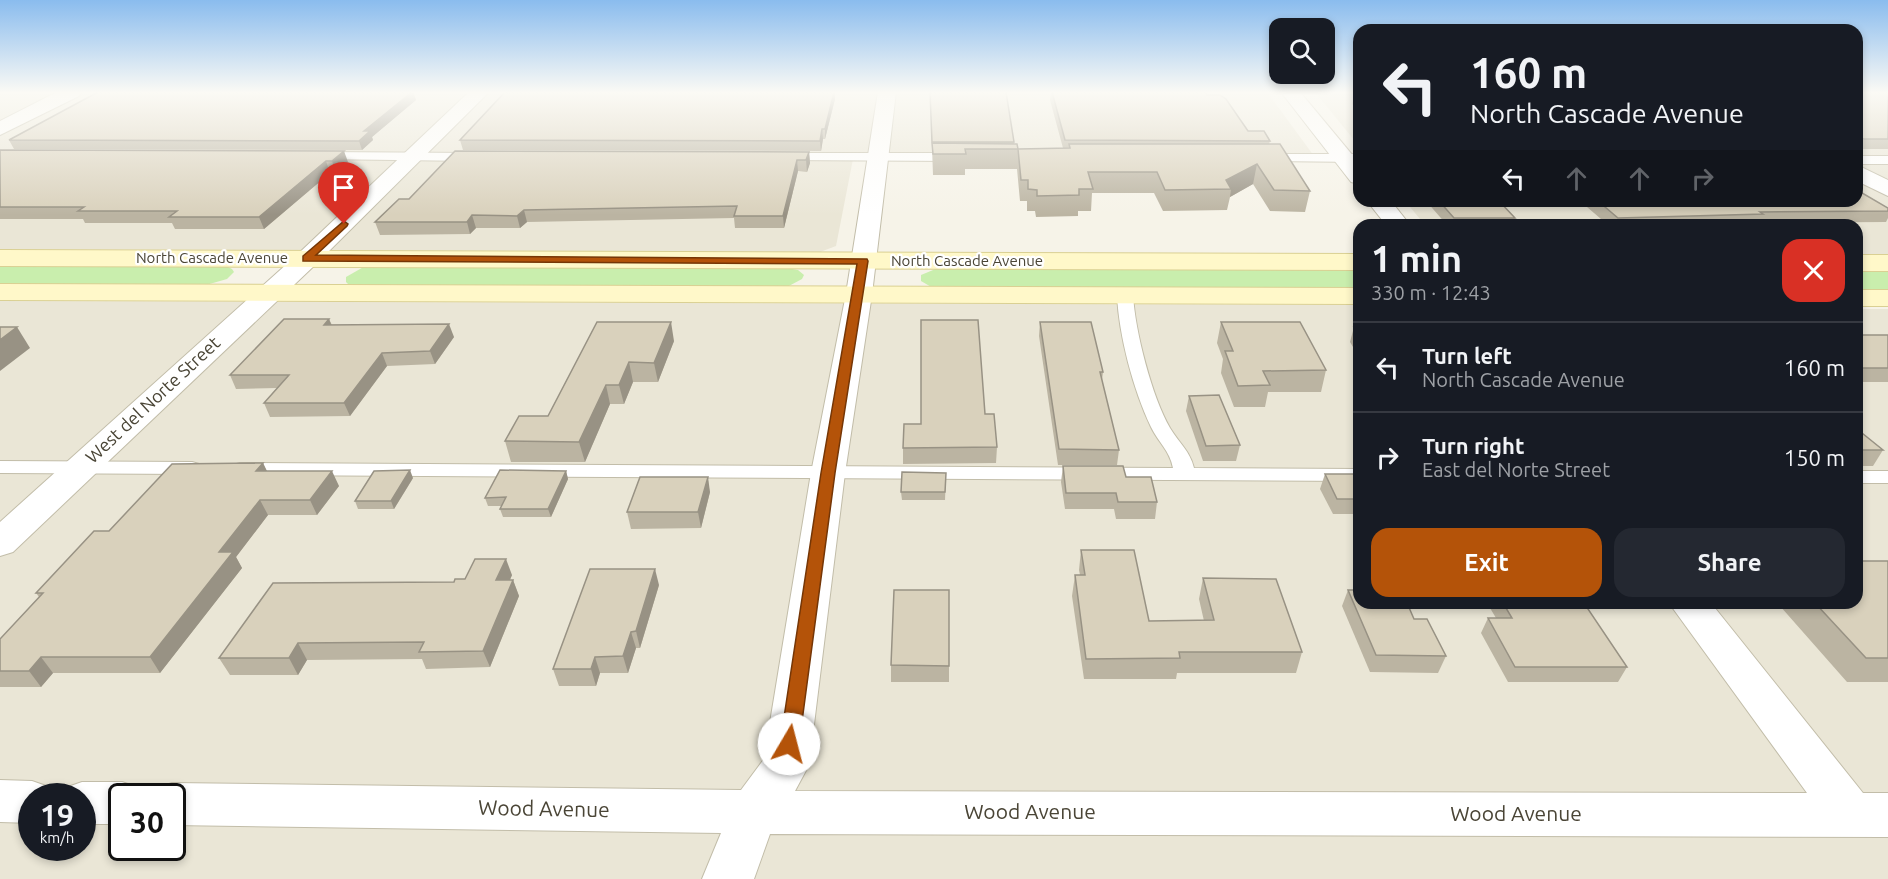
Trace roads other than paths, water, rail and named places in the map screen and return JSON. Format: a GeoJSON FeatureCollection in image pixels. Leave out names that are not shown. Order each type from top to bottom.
{"type":"FeatureCollection","features":[{"type":"Feature","properties":{"kind":"main road","name":"North Cascade Avenue"},"geometry":{"type":"LineString","coordinates":[[0,258],[307,259],[861,278],[1125,295],[1353,296]]}},
{"type":"Feature","properties":{"kind":"main road","name":"North Cascade Avenue"},"geometry":{"type":"LineString","coordinates":[[0,292],[270,293],[861,278],[1353,262]]}},
{"type":"Feature","properties":{"kind":"main road"},"geometry":{"type":"LineString","coordinates":[[1863,263],[1888,263]]}},
{"type":"Feature","properties":{"kind":"main road"},"geometry":{"type":"LineString","coordinates":[[1863,298],[1888,298]]}},
{"type":"Feature","properties":{"kind":"street","name":"West del Norte Street"},"geometry":{"type":"LineString","coordinates":[[0,543],[307,259],[438,133]]}},
{"type":"Feature","properties":{"kind":"street"},"geometry":{"type":"LineString","coordinates":[[728,879],[754,812],[786,765],[828,473],[861,278],[881,133]]}},
{"type":"Feature","properties":{"kind":"street"},"geometry":{"type":"LineString","coordinates":[[1328,133],[1351,158]]}},
{"type":"Feature","properties":{"kind":"street"},"geometry":{"type":"LineString","coordinates":[[1863,175],[1888,189]]}},
{"type":"Feature","properties":{"kind":"street"},"geometry":{"type":"LineString","coordinates":[[1384,207],[1393,219]]}},
{"type":"Feature","properties":{"kind":"street"},"geometry":{"type":"LineString","coordinates":[[1694,609],[1870,815]]}},
{"type":"Feature","properties":{"kind":"street"},"geometry":{"type":"LineString","coordinates":[[0,801],[18,802]]}},
{"type":"Feature","properties":{"kind":"street","name":"Wood Avenue"},"geometry":{"type":"LineString","coordinates":[[186,804],[754,812],[1870,815]]}},
{"type":"Feature","properties":{"kind":"lane"},"geometry":{"type":"LineString","coordinates":[[310,156],[487,157]]}},
{"type":"Feature","properties":{"kind":"lane"},"geometry":{"type":"LineString","coordinates":[[771,157],[966,157]]}},
{"type":"Feature","properties":{"kind":"lane"},"geometry":{"type":"LineString","coordinates":[[1253,158],[1351,158]]}},
{"type":"Feature","properties":{"kind":"lane"},"geometry":{"type":"LineString","coordinates":[[1863,160],[1888,160]]}},
{"type":"Feature","properties":{"kind":"lane"},"geometry":{"type":"LineString","coordinates":[[1125,295],[1126,315],[1145,388],[1161,429],[1181,456],[1185,474]]}},
{"type":"Feature","properties":{"kind":"lane"},"geometry":{"type":"LineString","coordinates":[[0,467],[1353,476]]}},
{"type":"Feature","properties":{"kind":"lane"},"geometry":{"type":"LineString","coordinates":[[1863,477],[1888,477]]}}]}
